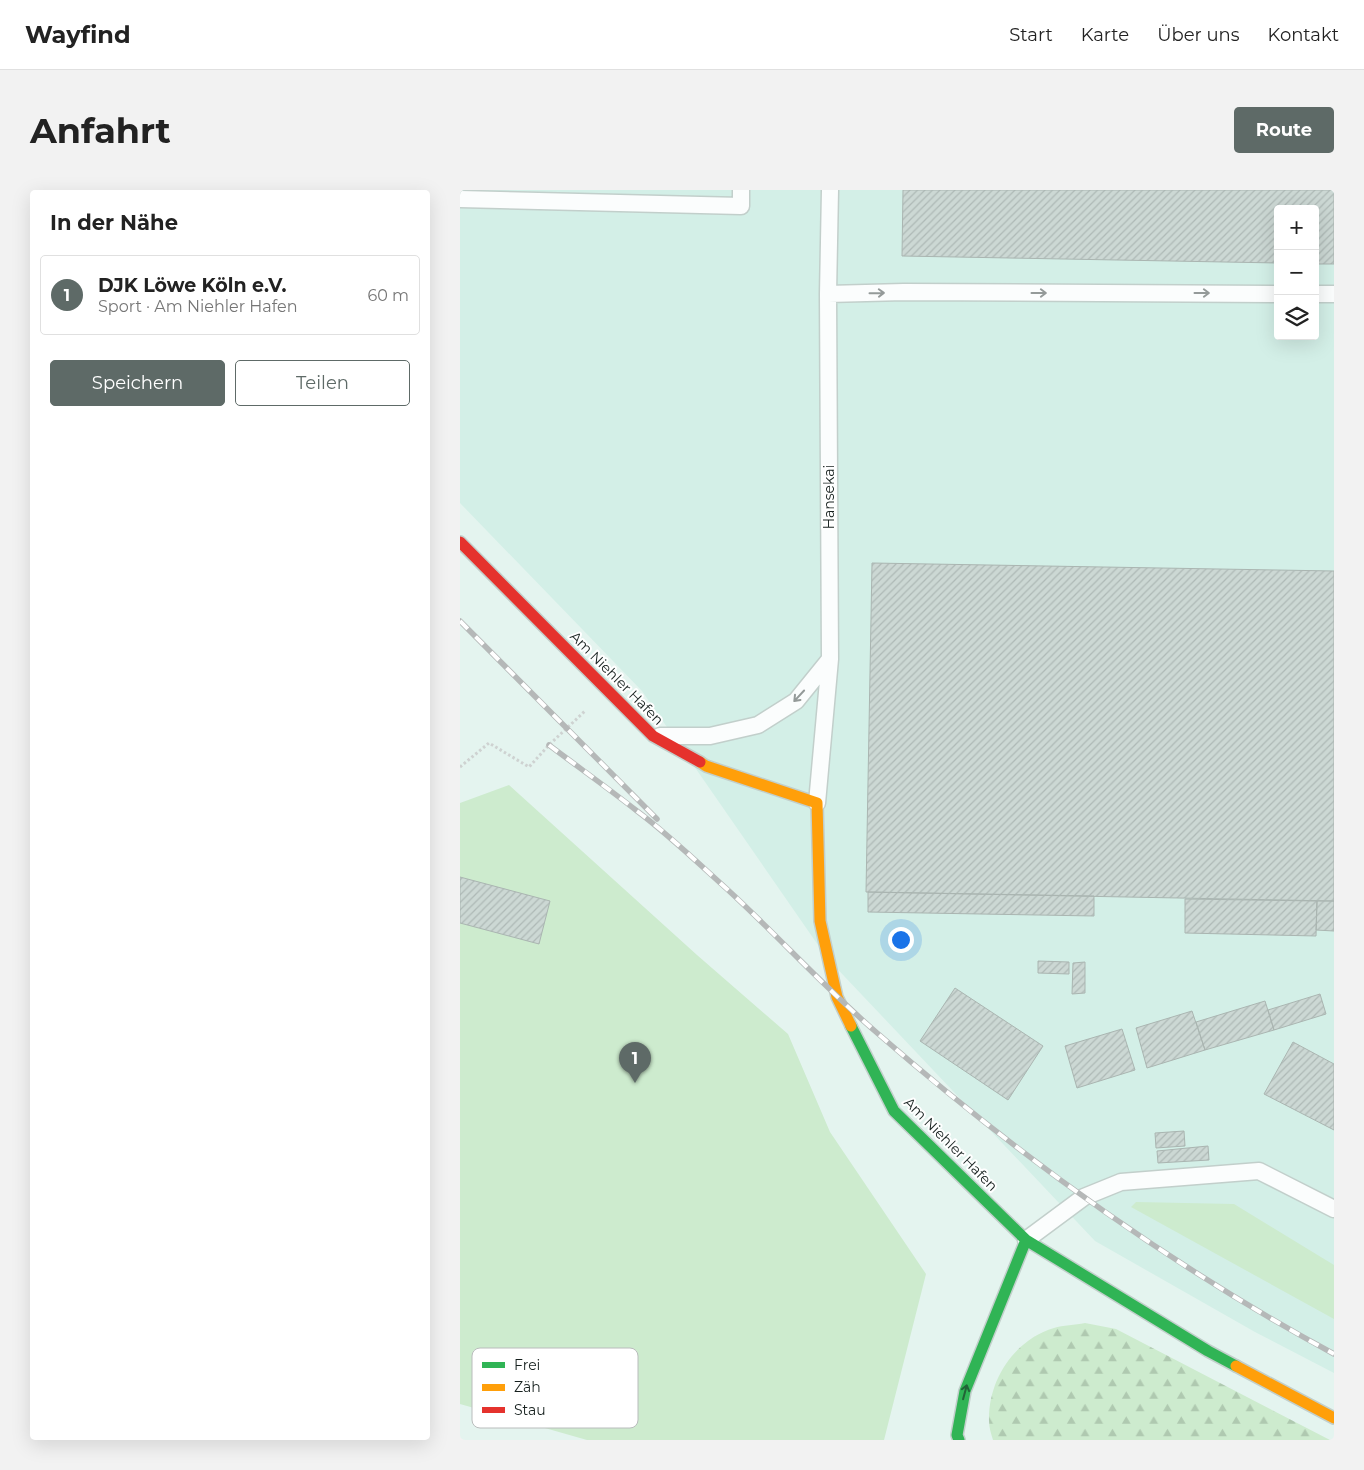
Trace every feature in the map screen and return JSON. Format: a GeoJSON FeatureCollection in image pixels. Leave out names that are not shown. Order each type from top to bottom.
{"type":"FeatureCollection","features":[{"type":"Feature","properties":{"kind":"street","name":"Am Niehler Hafen"},"geometry":{"type":"LineString","coordinates":[[460,542],[607,692],[653,736],[706,766],[817,803],[820,921],[837,997],[894,1111],[1026,1240],[1208,1351],[1334,1418]]}},
{"type":"Feature","properties":{"kind":"street"},"geometry":{"type":"LineString","coordinates":[[959,1440],[957,1435],[965,1391],[1026,1240]]}},
{"type":"Feature","properties":{"kind":"lane"},"geometry":{"type":"LineString","coordinates":[[460,199],[740,206],[741,190]]}},
{"type":"Feature","properties":{"kind":"lane","name":"Hansekai"},"geometry":{"type":"LineString","coordinates":[[817,803],[830,659],[828,294],[830,190]]}},
{"type":"Feature","properties":{"kind":"lane"},"geometry":{"type":"LineString","coordinates":[[828,294],[904,292],[1274,294]]}},
{"type":"Feature","properties":{"kind":"lane"},"geometry":{"type":"LineString","coordinates":[[1319,294],[1334,294]]}},
{"type":"Feature","properties":{"kind":"lane"},"geometry":{"type":"LineString","coordinates":[[653,736],[710,736],[758,725],[796,701],[830,659]]}},
{"type":"Feature","properties":{"kind":"lane"},"geometry":{"type":"LineString","coordinates":[[1026,1240],[1084,1197],[1121,1182],[1259,1171],[1334,1209]]}},
{"type":"Feature","properties":{"kind":"path"},"geometry":{"type":"LineString","coordinates":[[460,767],[489,743],[529,767],[566,728],[607,692]]}},
{"type":"Feature","properties":{"kind":"shaded area"},"geometry":{"type":"Polygon","coordinates":[[[460,190],[1334,190],[1334,1373],[1255,1332],[1095,1241],[827,958],[642,691],[460,503],[460,190]]]}},
{"type":"Feature","properties":{"kind":"green space"},"geometry":{"type":"Polygon","coordinates":[[[509,785],[697,955],[788,1034],[830,1132],[926,1274],[884,1440],[587,1440],[545,1428],[638,1428],[638,1348],[472,1348],[472,1407],[460,1404],[460,803],[509,785]]]}},
{"type":"Feature","properties":{"kind":"green space"},"geometry":{"type":"Polygon","coordinates":[[[1136,1202],[1234,1204],[1334,1265],[1334,1319],[1131,1207],[1136,1202]]]}},
{"type":"Feature","properties":{"kind":"green space"},"geometry":{"type":"Polygon","coordinates":[[[1085,1323],[1116,1329],[1330,1440],[993,1440],[989,1423],[990,1406],[993,1391],[1006,1364],[1027,1342],[1040,1334],[1058,1327],[1085,1323]]]}},
{"type":"Feature","properties":{"kind":"building"},"geometry":{"type":"Polygon","coordinates":[[[903,190],[1334,190],[1334,264],[1319,264],[1319,205],[1274,205],[1274,263],[902,256],[903,190]]]}},
{"type":"Feature","properties":{"kind":"building"},"geometry":{"type":"Polygon","coordinates":[[[872,563],[1334,571],[1334,901],[866,892],[872,563]]]}},
{"type":"Feature","properties":{"kind":"building"},"geometry":{"type":"Polygon","coordinates":[[[460,877],[550,901],[539,944],[460,923],[460,877]]]}},
{"type":"Feature","properties":{"kind":"building"},"geometry":{"type":"Polygon","coordinates":[[[868,892],[1094,896],[1094,916],[868,912],[868,892]]]}},
{"type":"Feature","properties":{"kind":"building"},"geometry":{"type":"Polygon","coordinates":[[[1185,899],[1317,901],[1316,936],[1185,933],[1185,899]]]}},
{"type":"Feature","properties":{"kind":"building"},"geometry":{"type":"Polygon","coordinates":[[[1317,901],[1334,901],[1334,931],[1316,930],[1317,901]]]}},
{"type":"Feature","properties":{"kind":"building"},"geometry":{"type":"Polygon","coordinates":[[[1038,961],[1069,962],[1069,974],[1038,973],[1038,961]]]}},
{"type":"Feature","properties":{"kind":"building"},"geometry":{"type":"Polygon","coordinates":[[[1085,962],[1085,993],[1072,994],[1073,963],[1085,962]]]}},
{"type":"Feature","properties":{"kind":"building"},"geometry":{"type":"Polygon","coordinates":[[[955,988],[1043,1046],[1008,1100],[920,1041],[955,988]]]}},
{"type":"Feature","properties":{"kind":"building"},"geometry":{"type":"Polygon","coordinates":[[[1320,994],[1326,1014],[1274,1030],[1268,1010],[1320,994]]]}},
{"type":"Feature","properties":{"kind":"building"},"geometry":{"type":"Polygon","coordinates":[[[1265,1001],[1274,1030],[1205,1050],[1196,1022],[1265,1001]]]}},
{"type":"Feature","properties":{"kind":"building"},"geometry":{"type":"Polygon","coordinates":[[[1192,1011],[1205,1050],[1147,1068],[1136,1028],[1192,1011]]]}},
{"type":"Feature","properties":{"kind":"building"},"geometry":{"type":"Polygon","coordinates":[[[1122,1029],[1135,1070],[1077,1088],[1065,1046],[1122,1029]]]}},
{"type":"Feature","properties":{"kind":"building"},"geometry":{"type":"Polygon","coordinates":[[[1293,1042],[1334,1064],[1334,1130],[1264,1094],[1293,1042]]]}},
{"type":"Feature","properties":{"kind":"building"},"geometry":{"type":"Polygon","coordinates":[[[1184,1131],[1185,1146],[1156,1148],[1155,1133],[1184,1131]]]}},
{"type":"Feature","properties":{"kind":"building"},"geometry":{"type":"Polygon","coordinates":[[[1208,1146],[1209,1160],[1158,1163],[1157,1151],[1208,1146]]]}},
{"type":"Feature","properties":{"kind":"railway"},"geometry":{"type":"LineString","coordinates":[[460,621],[657,819]]}},
{"type":"Feature","properties":{"kind":"railway"},"geometry":{"type":"LineString","coordinates":[[549,745],[672,839],[747,907],[857,1015],[929,1078],[984,1122],[1096,1206],[1154,1245],[1273,1320],[1334,1354]]}},
{"type":"Feature","properties":{"kind":"traffic: fast"},"geometry":{"type":"LineString","coordinates":[[851,1026],[894,1111],[1026,1240],[1208,1351],[1236,1366]]}},
{"type":"Feature","properties":{"kind":"traffic: fast"},"geometry":{"type":"LineString","coordinates":[[959,1440],[957,1435],[965,1391],[1026,1240]]}},
{"type":"Feature","properties":{"kind":"traffic: slow"},"geometry":{"type":"LineString","coordinates":[[700,762],[706,766],[817,803],[820,921],[837,997],[851,1026]]}},
{"type":"Feature","properties":{"kind":"traffic: slow"},"geometry":{"type":"LineString","coordinates":[[1236,1366],[1334,1418]]}},
{"type":"Feature","properties":{"kind":"traffic: jam"},"geometry":{"type":"LineString","coordinates":[[460,542],[653,736],[700,762]]}},
{"type":"Feature","properties":{"kind":"place","name":"DJK Löwe Köln e.V."},"geometry":{"type":"Point","coordinates":[635,1083]}}]}
